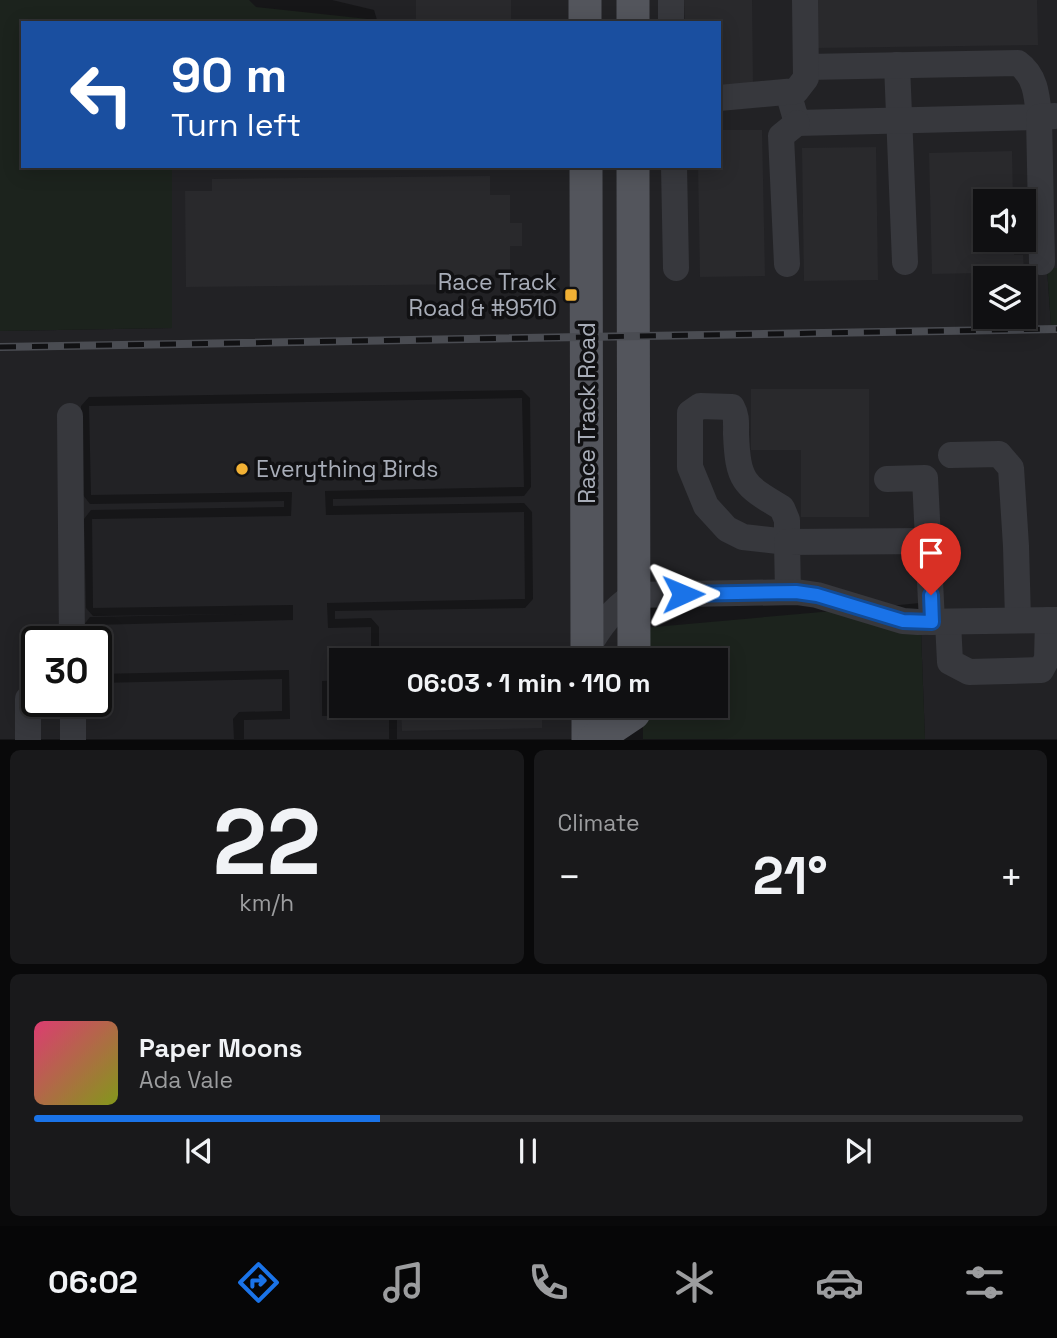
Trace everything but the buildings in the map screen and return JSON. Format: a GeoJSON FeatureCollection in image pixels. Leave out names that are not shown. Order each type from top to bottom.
{"type":"FeatureCollection","features":[{"type":"Feature","properties":{"kind":"main road"},"geometry":{"type":"LineString","coordinates":[[585,0],[585,21]]}},
{"type":"Feature","properties":{"kind":"main road"},"geometry":{"type":"LineString","coordinates":[[633,0],[633,21]]}},
{"type":"Feature","properties":{"kind":"main road","name":"Race Track Road"},"geometry":{"type":"LineString","coordinates":[[586,168],[587,648]]}},
{"type":"Feature","properties":{"kind":"main road","name":"Race Track Road"},"geometry":{"type":"LineString","coordinates":[[633,168],[634,648]]}},
{"type":"Feature","properties":{"kind":"main road"},"geometry":{"type":"LineString","coordinates":[[587,718],[587,740]]}},
{"type":"Feature","properties":{"kind":"main road"},"geometry":{"type":"LineString","coordinates":[[594,740],[634,719]]}},
{"type":"Feature","properties":{"kind":"street"},"geometry":{"type":"LineString","coordinates":[[671,0],[671,21]]}},
{"type":"Feature","properties":{"kind":"street"},"geometry":{"type":"LineString","coordinates":[[721,97],[796,91],[806,78],[805,0]]}},
{"type":"Feature","properties":{"kind":"street"},"geometry":{"type":"LineString","coordinates":[[806,67],[1018,63],[1029,71],[1037,97],[1048,117],[1042,262]]}},
{"type":"Feature","properties":{"kind":"street"},"geometry":{"type":"LineString","coordinates":[[897,65],[905,262]]}},
{"type":"Feature","properties":{"kind":"street"},"geometry":{"type":"LineString","coordinates":[[788,92],[797,122]]}},
{"type":"Feature","properties":{"kind":"street"},"geometry":{"type":"LineString","coordinates":[[787,264],[781,136],[797,122],[1048,117]]}},
{"type":"Feature","properties":{"kind":"street"},"geometry":{"type":"LineString","coordinates":[[674,168],[676,268]]}},
{"type":"Feature","properties":{"kind":"street"},"geometry":{"type":"LineString","coordinates":[[788,592],[787,542],[787,520],[782,508],[755,494],[743,478],[737,461],[736,414],[732,407],[700,406],[690,413],[690,467],[706,506],[727,529],[743,537],[787,542],[928,541]]}},
{"type":"Feature","properties":{"kind":"street"},"geometry":{"type":"LineString","coordinates":[[70,416],[72,626]]}},
{"type":"Feature","properties":{"kind":"street"},"geometry":{"type":"LineString","coordinates":[[951,455],[999,454],[1011,468],[1018,620]]}},
{"type":"Feature","properties":{"kind":"street"},"geometry":{"type":"LineString","coordinates":[[590,648],[602,623],[619,605],[634,595],[788,592],[817,595],[903,621],[940,622],[1053,620],[1047,659],[1041,670],[969,672],[950,662],[940,622],[928,541],[925,478],[887,479]]}},
{"type":"Feature","properties":{"kind":"street"},"geometry":{"type":"LineString","coordinates":[[28,717],[28,740]]}},
{"type":"Feature","properties":{"kind":"street"},"geometry":{"type":"LineString","coordinates":[[73,717],[73,740]]}},
{"type":"Feature","properties":{"kind":"shaded area"},"geometry":{"type":"Polygon","coordinates":[[[0,0],[249,0],[256,7],[386,21],[21,21],[21,168],[172,168],[172,328],[0,331],[0,0]]]}},
{"type":"Feature","properties":{"kind":"shaded area"},"geometry":{"type":"Polygon","coordinates":[[[332,0],[571,0],[571,21],[386,21],[377,20],[374,10],[332,0]]]}},
{"type":"Feature","properties":{"kind":"shaded area"},"geometry":{"type":"Polygon","coordinates":[[[594,0],[624,0],[624,21],[595,21],[594,0]]]}},
{"type":"Feature","properties":{"kind":"shaded area"},"geometry":{"type":"Polygon","coordinates":[[[642,0],[1057,0],[1057,268],[1047,268],[1051,325],[1057,325],[1057,609],[920,612],[920,603],[889,606],[643,585],[642,168],[721,168],[721,21],[642,21],[642,0]]]}},
{"type":"Feature","properties":{"kind":"shaded area"},"geometry":{"type":"Polygon","coordinates":[[[172,168],[570,168],[571,648],[379,648],[379,627],[371,618],[335,619],[335,611],[525,608],[533,599],[532,512],[524,503],[333,506],[333,499],[524,496],[531,487],[530,398],[522,390],[89,397],[81,406],[83,495],[90,504],[284,501],[284,507],[91,510],[84,519],[86,608],[93,616],[243,614],[90,617],[83,626],[21,626],[21,717],[112,717],[112,683],[282,679],[282,711],[239,712],[233,719],[234,739],[0,739],[0,331],[172,328],[172,168]]]}},
{"type":"Feature","properties":{"kind":"shaded area"},"geometry":{"type":"Polygon","coordinates":[[[595,168],[624,168],[625,589],[596,615],[595,168]]]}},
{"type":"Feature","properties":{"kind":"shaded area"},"geometry":{"type":"Polygon","coordinates":[[[1047,268],[1057,268],[1057,325],[1051,325],[1047,268]]]}},
{"type":"Feature","properties":{"kind":"shaded area"},"geometry":{"type":"Polygon","coordinates":[[[522,398],[524,487],[325,491],[326,515],[524,512],[525,599],[327,603],[328,628],[371,627],[371,648],[329,648],[329,681],[322,681],[322,716],[389,719],[389,739],[244,739],[244,720],[290,719],[289,670],[112,674],[112,626],[91,625],[293,620],[293,605],[93,608],[92,519],[291,516],[292,492],[91,495],[89,406],[522,398]]]}},
{"type":"Feature","properties":{"kind":"shaded area"},"geometry":{"type":"Polygon","coordinates":[[[833,611],[921,632],[925,739],[643,739],[643,718],[728,718],[728,648],[643,648],[643,628],[833,611]]]}},
{"type":"Feature","properties":{"kind":"shaded area"},"geometry":{"type":"Polygon","coordinates":[[[625,613],[625,648],[601,648],[609,630],[625,613]]]}},
{"type":"Feature","properties":{"kind":"shaded area"},"geometry":{"type":"Polygon","coordinates":[[[1057,630],[1057,739],[925,739],[921,632],[1057,630]]]}},
{"type":"Feature","properties":{"kind":"shaded area"},"geometry":{"type":"Polygon","coordinates":[[[572,718],[572,739],[397,739],[397,719],[572,718]]]}},
{"type":"Feature","properties":{"kind":"railway"},"geometry":{"type":"LineString","coordinates":[[0,347],[1057,329]]}},
{"type":"Feature","properties":{"kind":"place","name":"Race Track Road & #9510"},"geometry":{"type":"Point","coordinates":[571,295]}},
{"type":"Feature","properties":{"kind":"place","name":"Everything Birds"},"geometry":{"type":"Point","coordinates":[242,469]}},
{"type":"Feature","properties":{"kind":"route"},"geometry":{"type":"LineString","coordinates":[[683,594],[796,592],[817,595],[903,621],[918,622],[932,622],[931,595]]}}]}
